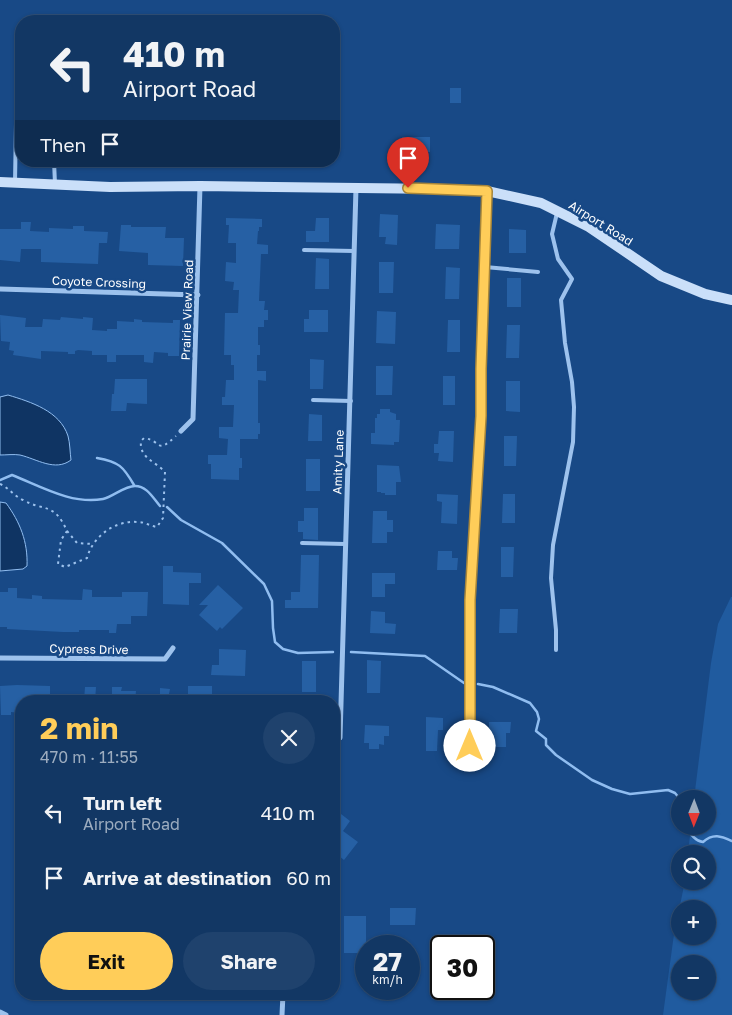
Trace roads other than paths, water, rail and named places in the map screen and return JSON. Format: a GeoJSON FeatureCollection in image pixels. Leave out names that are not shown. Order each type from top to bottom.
{"type":"FeatureCollection","features":[{"type":"Feature","properties":{"kind":"street","name":"Airport Road"},"geometry":{"type":"LineString","coordinates":[[0,182],[110,187],[200,186],[487,191],[541,203],[557,210],[589,227],[661,276],[705,294],[732,300]]}},
{"type":"Feature","properties":{"kind":"street","name":"Prairie View Road"},"geometry":{"type":"LineString","coordinates":[[181,431],[193,420],[200,186]]}},
{"type":"Feature","properties":{"kind":"street","name":"Amity Lane"},"geometry":{"type":"LineString","coordinates":[[340,738],[356,188]]}},
{"type":"Feature","properties":{"kind":"street"},"geometry":{"type":"LineString","coordinates":[[470,746],[470,600],[481,416],[487,191]]}},
{"type":"Feature","properties":{"kind":"street","name":"Coyote Crossing"},"geometry":{"type":"LineString","coordinates":[[0,289],[198,295]]}},
{"type":"Feature","properties":{"kind":"street","name":"Cypress Drive"},"geometry":{"type":"LineString","coordinates":[[0,658],[164,659],[173,648]]}},
{"type":"Feature","properties":{"kind":"street"},"geometry":{"type":"LineString","coordinates":[[282,1015],[283,1000]]}},
{"type":"Feature","properties":{"kind":"street"},"geometry":{"type":"LineString","coordinates":[[0,1012],[6,1015]]}},
{"type":"Feature","properties":{"kind":"lane"},"geometry":{"type":"LineString","coordinates":[[15,167],[15,183]]}},
{"type":"Feature","properties":{"kind":"lane"},"geometry":{"type":"LineString","coordinates":[[54,167],[55,184]]}},
{"type":"Feature","properties":{"kind":"lane"},"geometry":{"type":"LineString","coordinates":[[556,650],[551,578],[554,545],[573,442],[574,407],[561,300],[572,280],[558,259],[552,234],[557,210]]}},
{"type":"Feature","properties":{"kind":"lane"},"geometry":{"type":"LineString","coordinates":[[304,250],[354,251]]}},
{"type":"Feature","properties":{"kind":"lane"},"geometry":{"type":"LineString","coordinates":[[485,267],[538,272]]}},
{"type":"Feature","properties":{"kind":"lane"},"geometry":{"type":"LineString","coordinates":[[313,400],[350,401]]}},
{"type":"Feature","properties":{"kind":"lane"},"geometry":{"type":"LineString","coordinates":[[302,543],[346,544]]}},
{"type":"Feature","properties":{"kind":"waterway"},"geometry":{"type":"LineString","coordinates":[[97,458],[111,461],[120,466],[134,485]]}},
{"type":"Feature","properties":{"kind":"waterway"},"geometry":{"type":"LineString","coordinates":[[0,480],[12,475],[68,497],[91,500],[107,498],[131,486],[135,486],[143,488],[160,506]]}},
{"type":"Feature","properties":{"kind":"waterway"},"geometry":{"type":"LineString","coordinates":[[167,507],[181,520],[222,543],[264,584],[272,601],[275,642],[283,649],[298,653],[333,652]]}},
{"type":"Feature","properties":{"kind":"waterway"},"geometry":{"type":"LineString","coordinates":[[351,652],[425,656],[464,683]]}},
{"type":"Feature","properties":{"kind":"waterway"},"geometry":{"type":"LineString","coordinates":[[478,684],[493,687],[530,703],[537,712],[539,719],[536,731],[546,739],[546,745],[556,755],[592,780],[612,789],[630,794],[671,791]]}},
{"type":"Feature","properties":{"kind":"waterway"},"geometry":{"type":"LineString","coordinates":[[692,835],[703,842],[714,836],[732,841]]}}]}
